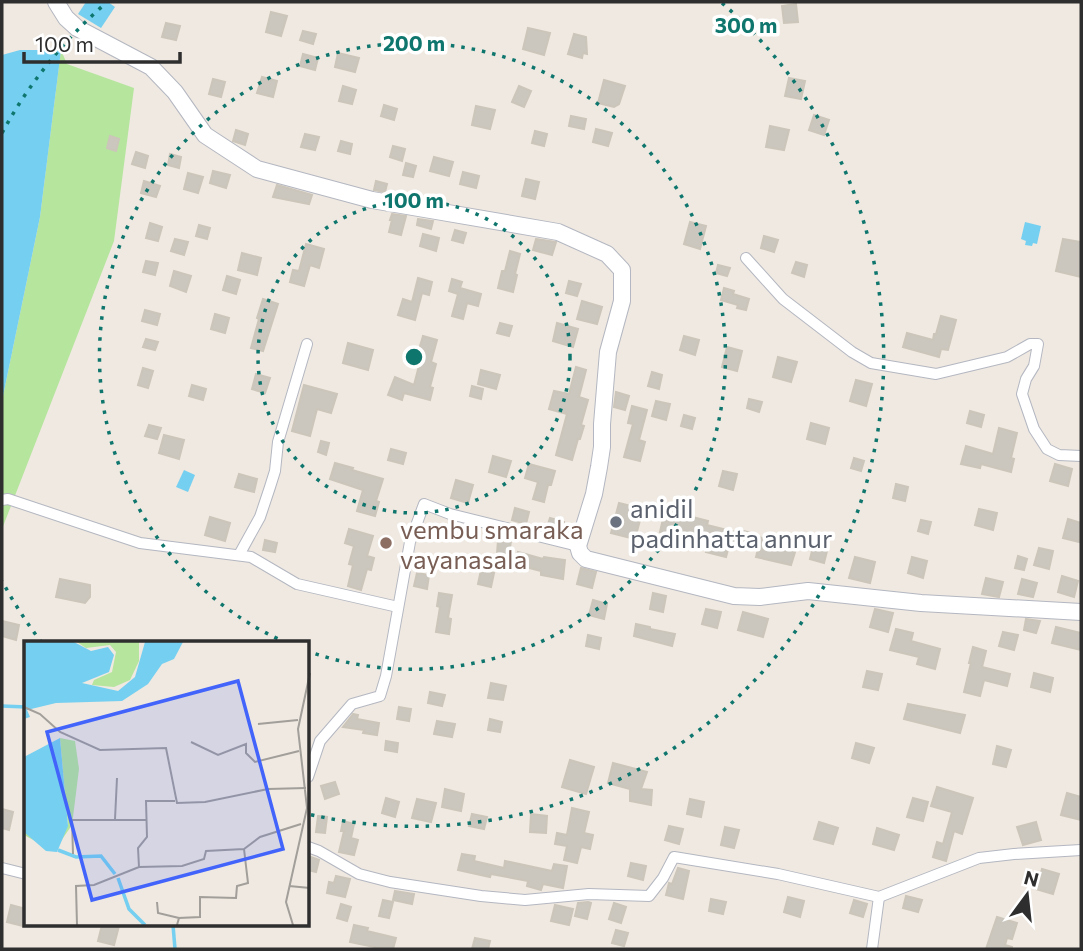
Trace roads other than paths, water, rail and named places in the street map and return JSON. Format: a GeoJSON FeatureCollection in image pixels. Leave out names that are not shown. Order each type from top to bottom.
{"type":"FeatureCollection","features":[{"type":"Feature","properties":{"kind":"main road"},"geometry":{"type":"LineString","coordinates":[[56,2],[66,18],[77,28],[151,67],[175,92],[205,135],[257,169],[372,200],[558,232],[607,254],[622,270],[622,301],[608,352],[597,481],[578,545],[580,553],[586,559],[734,596],[760,597],[808,591],[921,603],[1081,612]]}},
{"type":"Feature","properties":{"kind":"street"},"geometry":{"type":"LineString","coordinates":[[746,258],[783,299],[852,352],[871,363],[936,374],[1007,357],[1030,345],[1038,344],[1034,366],[1026,379],[1022,394],[1027,411],[1034,429],[1047,449],[1059,455],[1081,456]]}},
{"type":"Feature","properties":{"kind":"street"},"geometry":{"type":"LineString","coordinates":[[239,555],[260,517],[270,487],[275,471],[278,442],[307,344]]}},
{"type":"Feature","properties":{"kind":"street"},"geometry":{"type":"LineString","coordinates":[[2,500],[21,503],[140,543],[251,557],[297,584],[397,607]]}},
{"type":"Feature","properties":{"kind":"street"},"geometry":{"type":"LineString","coordinates":[[310,771],[320,741],[352,704],[380,696],[410,542],[424,503],[450,514],[578,545]]}},
{"type":"Feature","properties":{"kind":"street"},"geometry":{"type":"LineString","coordinates":[[310,848],[359,874],[390,882],[525,900],[589,894],[649,896],[674,857],[778,874],[879,897],[979,858],[1081,850]]}},
{"type":"Feature","properties":{"kind":"street"},"geometry":{"type":"LineString","coordinates":[[2,868],[24,874]]}},
{"type":"Feature","properties":{"kind":"street"},"geometry":{"type":"LineString","coordinates":[[872,949],[879,897]]}},
{"type":"Feature","properties":{"kind":"water"},"geometry":{"type":"Polygon","coordinates":[[[86,2],[108,2],[115,7],[101,28],[78,14],[86,2]]]}},
{"type":"Feature","properties":{"kind":"water"},"geometry":{"type":"Polygon","coordinates":[[[20,50],[61,50],[40,217],[2,401],[2,55],[20,50]]]}},
{"type":"Feature","properties":{"kind":"water"},"geometry":{"type":"Polygon","coordinates":[[[1025,222],[1041,226],[1037,244],[1025,245],[1026,241],[1021,239],[1025,222]]]}},
{"type":"Feature","properties":{"kind":"water"},"geometry":{"type":"Polygon","coordinates":[[[184,470],[195,475],[188,492],[176,487],[184,470]]]}},
{"type":"Feature","properties":{"kind":"waterway"},"geometry":{"type":"LineString","coordinates":[[2,706],[24,707]]}},
{"type":"Feature","properties":{"kind":"waterway"},"geometry":{"type":"LineString","coordinates":[[173,926],[175,949]]}},
{"type":"Feature","properties":{"kind":"place","name":"anidil padinhatta annur"},"geometry":{"type":"Point","coordinates":[616,522]}},
{"type":"Feature","properties":{"kind":"place","name":"vembu smaraka vayanasala"},"geometry":{"type":"Point","coordinates":[386,543]}}]}
